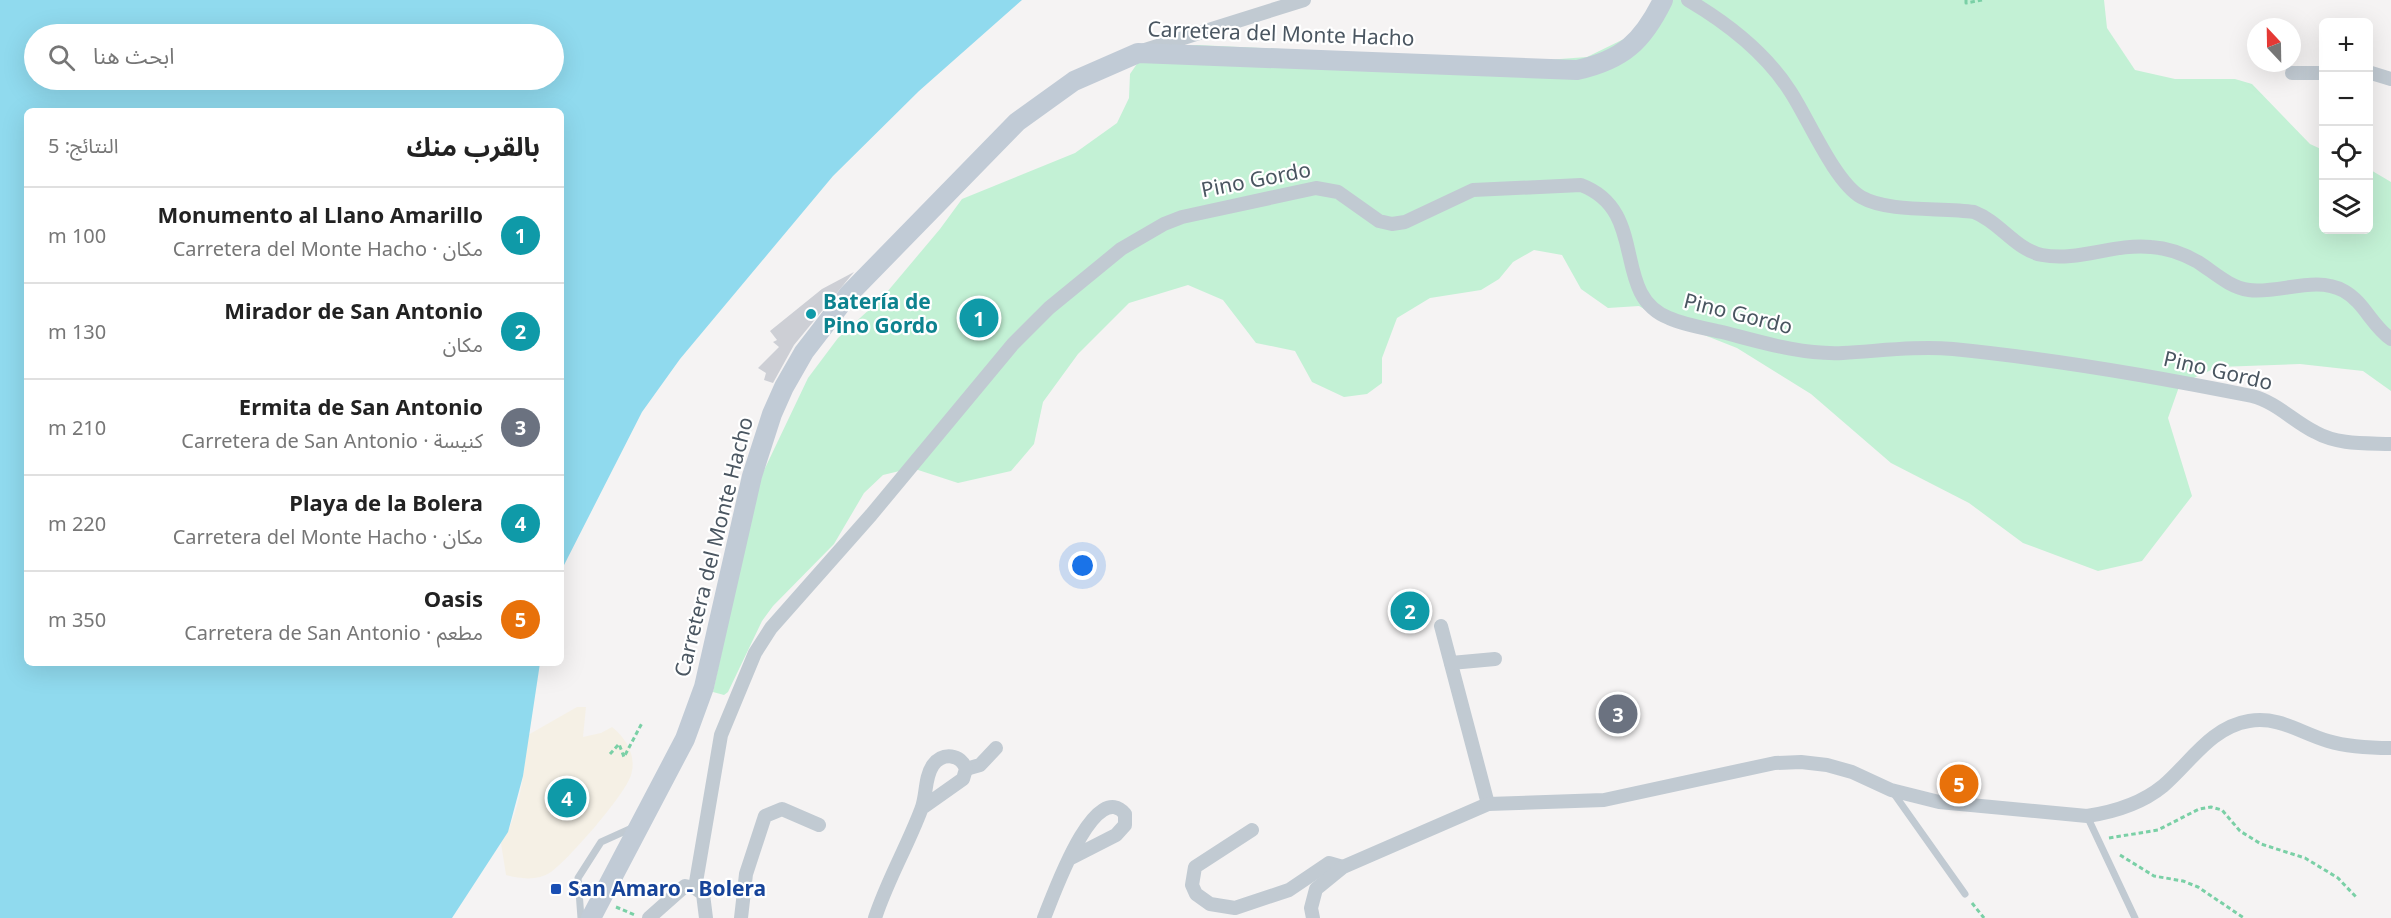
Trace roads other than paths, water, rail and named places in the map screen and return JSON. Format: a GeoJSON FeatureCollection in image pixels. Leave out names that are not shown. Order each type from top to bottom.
{"type":"FeatureCollection","features":[{"type":"Feature","properties":{"kind":"main road","name":"Carretera del Monte Hacho"},"geometry":{"type":"LineString","coordinates":[[591,918],[685,739],[700,698],[717,637],[761,444],[784,387],[804,352],[848,295],[1017,122],[1074,81],[1138,53],[1577,69],[1600,65],[1621,55],[1639,40],[1653,22],[1663,0]]}},
{"type":"Feature","properties":{"kind":"street"},"geometry":{"type":"LineString","coordinates":[[1138,53],[1304,0]]}},
{"type":"Feature","properties":{"kind":"street"},"geometry":{"type":"LineString","coordinates":[[1688,0],[1714,15],[1756,50],[1789,89],[1844,182],[1860,196],[1880,205],[1974,212],[1988,217],[2024,248],[2039,255],[2056,257],[2150,246],[2174,251],[2196,261],[2232,286],[2250,291],[2329,285],[2343,290],[2356,300],[2378,330],[2391,339]]}},
{"type":"Feature","properties":{"kind":"street"},"geometry":{"type":"LineString","coordinates":[[2292,74],[2319,73]]}},
{"type":"Feature","properties":{"kind":"street"},"geometry":{"type":"LineString","coordinates":[[2373,74],[2391,79]]}},
{"type":"Feature","properties":{"kind":"street","name":"Pino Gordo"},"geometry":{"type":"LineString","coordinates":[[695,888],[721,735],[755,653],[771,628],[871,514],[1013,344],[1049,308],[1121,249],[1164,224],[1200,212],[1316,188],[1338,192],[1379,220],[1392,224],[1405,222],[1473,190],[1581,185],[1597,191],[1610,202],[1619,217],[1641,293],[1648,305],[1671,319],[1809,352],[1842,353],[1913,348],[1952,349],[2156,378],[2258,398],[2278,407],[2315,433],[2337,441],[2391,444]]}},
{"type":"Feature","properties":{"kind":"street"},"geometry":{"type":"LineString","coordinates":[[1441,626],[1488,804]]}},
{"type":"Feature","properties":{"kind":"street"},"geometry":{"type":"LineString","coordinates":[[1451,663],[1495,659]]}},
{"type":"Feature","properties":{"kind":"street"},"geometry":{"type":"LineString","coordinates":[[1313,918],[1311,908],[1316,889],[1343,867],[1488,804],[1604,800],[1654,791],[1758,766],[1801,762],[1852,772],[1891,790],[1939,802],[2087,816],[2107,813],[2144,798],[2176,774],[2215,735],[2231,726],[2248,721],[2283,722],[2326,740],[2354,747],[2391,748]]}},
{"type":"Feature","properties":{"kind":"street"},"geometry":{"type":"LineString","coordinates":[[966,769],[980,765],[996,748]]}},
{"type":"Feature","properties":{"kind":"street"},"geometry":{"type":"LineString","coordinates":[[875,918],[922,808],[927,780],[934,763],[943,757],[954,756],[960,759],[966,769],[963,779],[922,808]]}},
{"type":"Feature","properties":{"kind":"street"},"geometry":{"type":"LineString","coordinates":[[741,918],[746,874],[765,816],[782,809],[819,825]]}},
{"type":"Feature","properties":{"kind":"street"},"geometry":{"type":"LineString","coordinates":[[1252,830],[1195,867],[1192,885],[1203,900],[1218,907],[1235,908],[1289,890],[1329,863],[1343,867]]}},
{"type":"Feature","properties":{"kind":"street"},"geometry":{"type":"LineString","coordinates":[[1044,918],[1069,859]]}},
{"type":"Feature","properties":{"kind":"street"},"geometry":{"type":"LineString","coordinates":[[649,918],[680,888],[695,888],[704,899],[706,918]]}},
{"type":"Feature","properties":{"kind":"lane"},"geometry":{"type":"LineString","coordinates":[[1891,790],[1965,894]]}},
{"type":"Feature","properties":{"kind":"lane"},"geometry":{"type":"LineString","coordinates":[[2087,816],[2135,918]]}},
{"type":"Feature","properties":{"kind":"lane"},"geometry":{"type":"LineString","coordinates":[[581,918],[578,878],[601,842],[640,824]]}},
{"type":"Feature","properties":{"kind":"water"},"geometry":{"type":"Polygon","coordinates":[[[0,0],[1022,0],[919,91],[833,176],[680,359],[642,412],[564,565],[564,108],[24,108],[24,666],[540,666],[523,776],[508,832],[452,918],[0,918],[0,0]]]}},
{"type":"Feature","properties":{"kind":"place","name":"Batería de Pino Gordo"},"geometry":{"type":"Point","coordinates":[811,314]}},
{"type":"Feature","properties":{"kind":"place","name":"Monumento al Llano Amarillo"},"geometry":{"type":"Point","coordinates":[979,318]}},
{"type":"Feature","properties":{"kind":"place","name":"Mirador de San Antonio"},"geometry":{"type":"Point","coordinates":[1410,611]}},
{"type":"Feature","properties":{"kind":"place","name":"Ermita de San Antonio"},"geometry":{"type":"Point","coordinates":[1618,714]}},
{"type":"Feature","properties":{"kind":"place","name":"Oasis"},"geometry":{"type":"Point","coordinates":[1959,784]}},
{"type":"Feature","properties":{"kind":"place","name":"Playa de la Bolera"},"geometry":{"type":"Point","coordinates":[567,798]}},
{"type":"Feature","properties":{"kind":"place","name":"San Amaro - Bolera"},"geometry":{"type":"Point","coordinates":[556,889]}}]}
